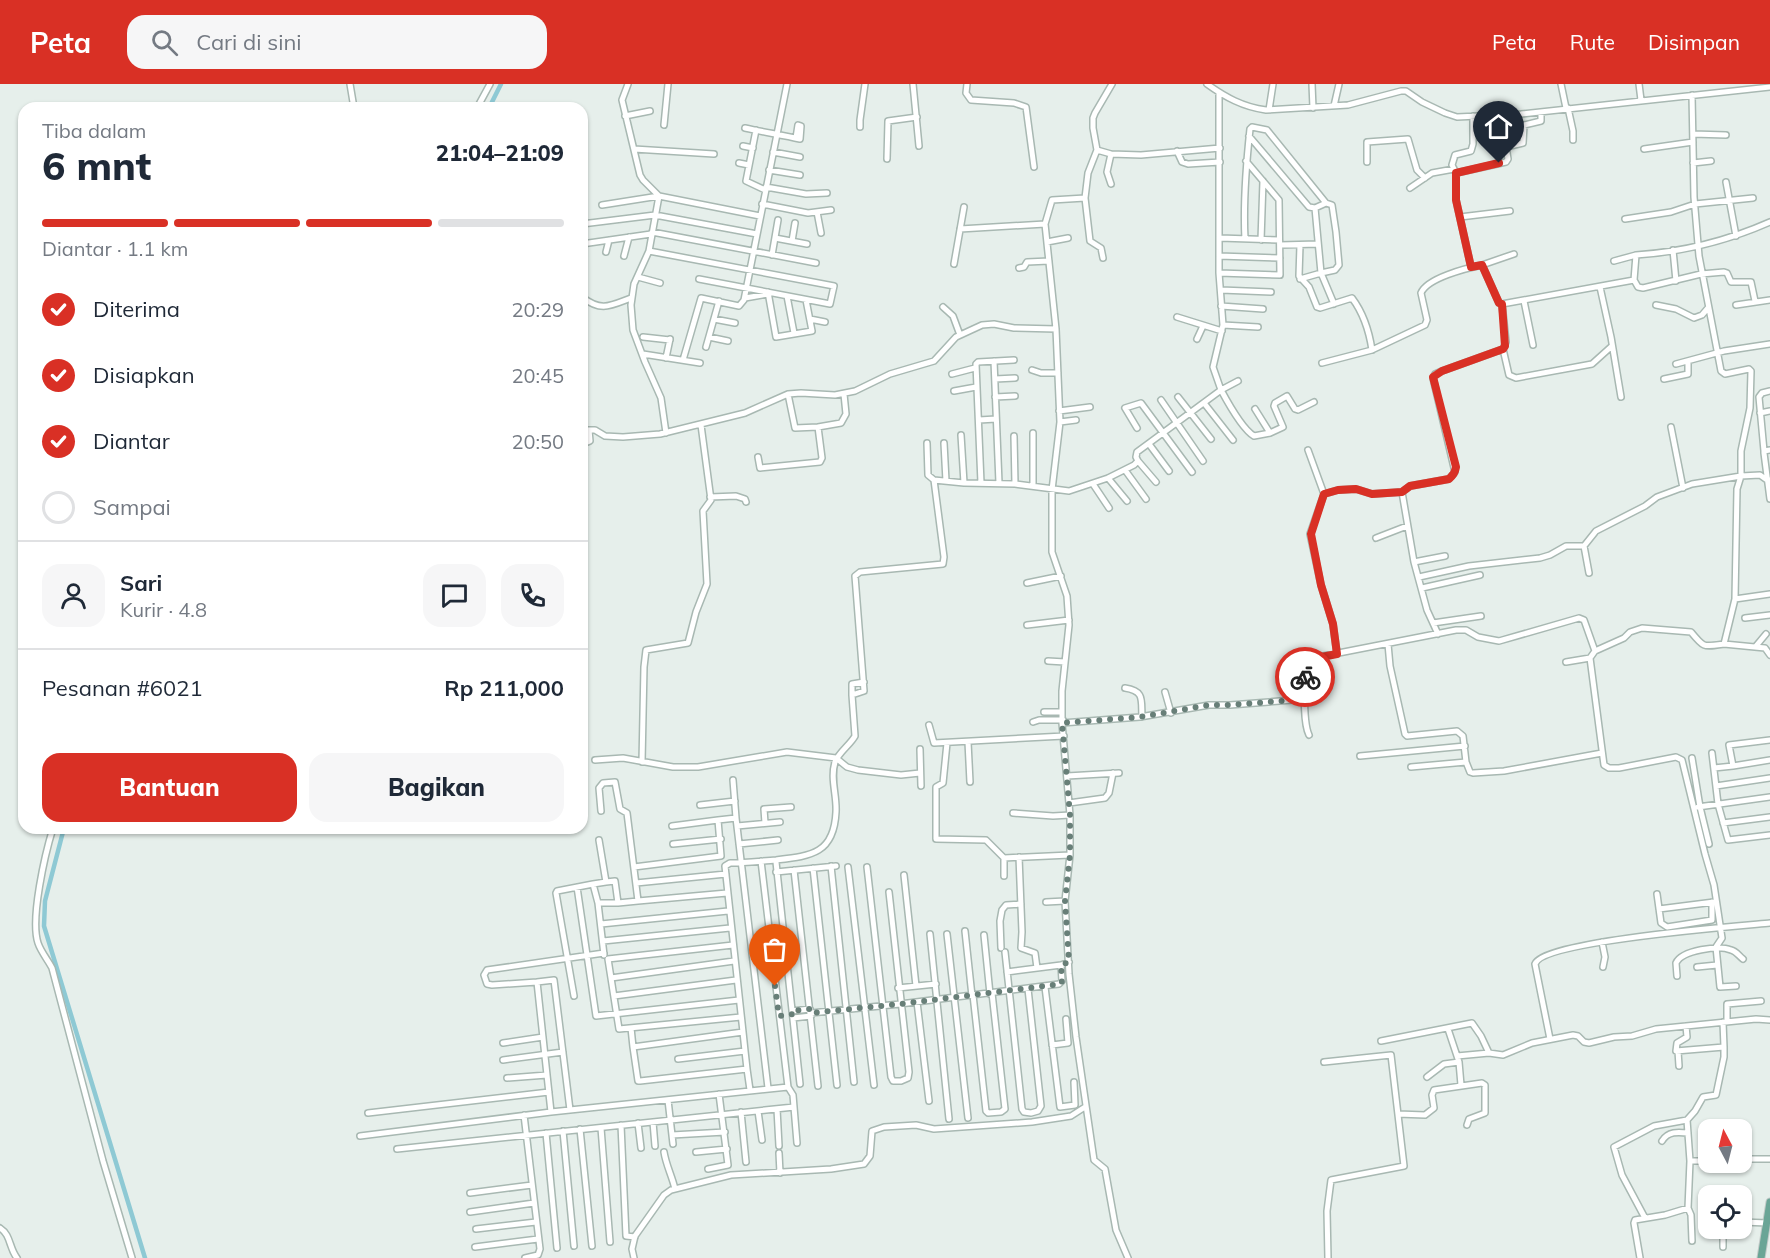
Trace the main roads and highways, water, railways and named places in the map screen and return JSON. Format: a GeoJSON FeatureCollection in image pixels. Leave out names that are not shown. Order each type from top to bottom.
{"type":"FeatureCollection","features":[{"type":"Feature","properties":{"kind":"main road"},"geometry":{"type":"LineString","coordinates":[[1761,1258],[1770,1204]]}},
{"type":"Feature","properties":{"kind":"waterway"},"geometry":{"type":"LineString","coordinates":[[492,102],[501,84]]}},
{"type":"Feature","properties":{"kind":"waterway"},"geometry":{"type":"LineString","coordinates":[[62,834],[45,901],[44,926],[145,1258]]}}]}
